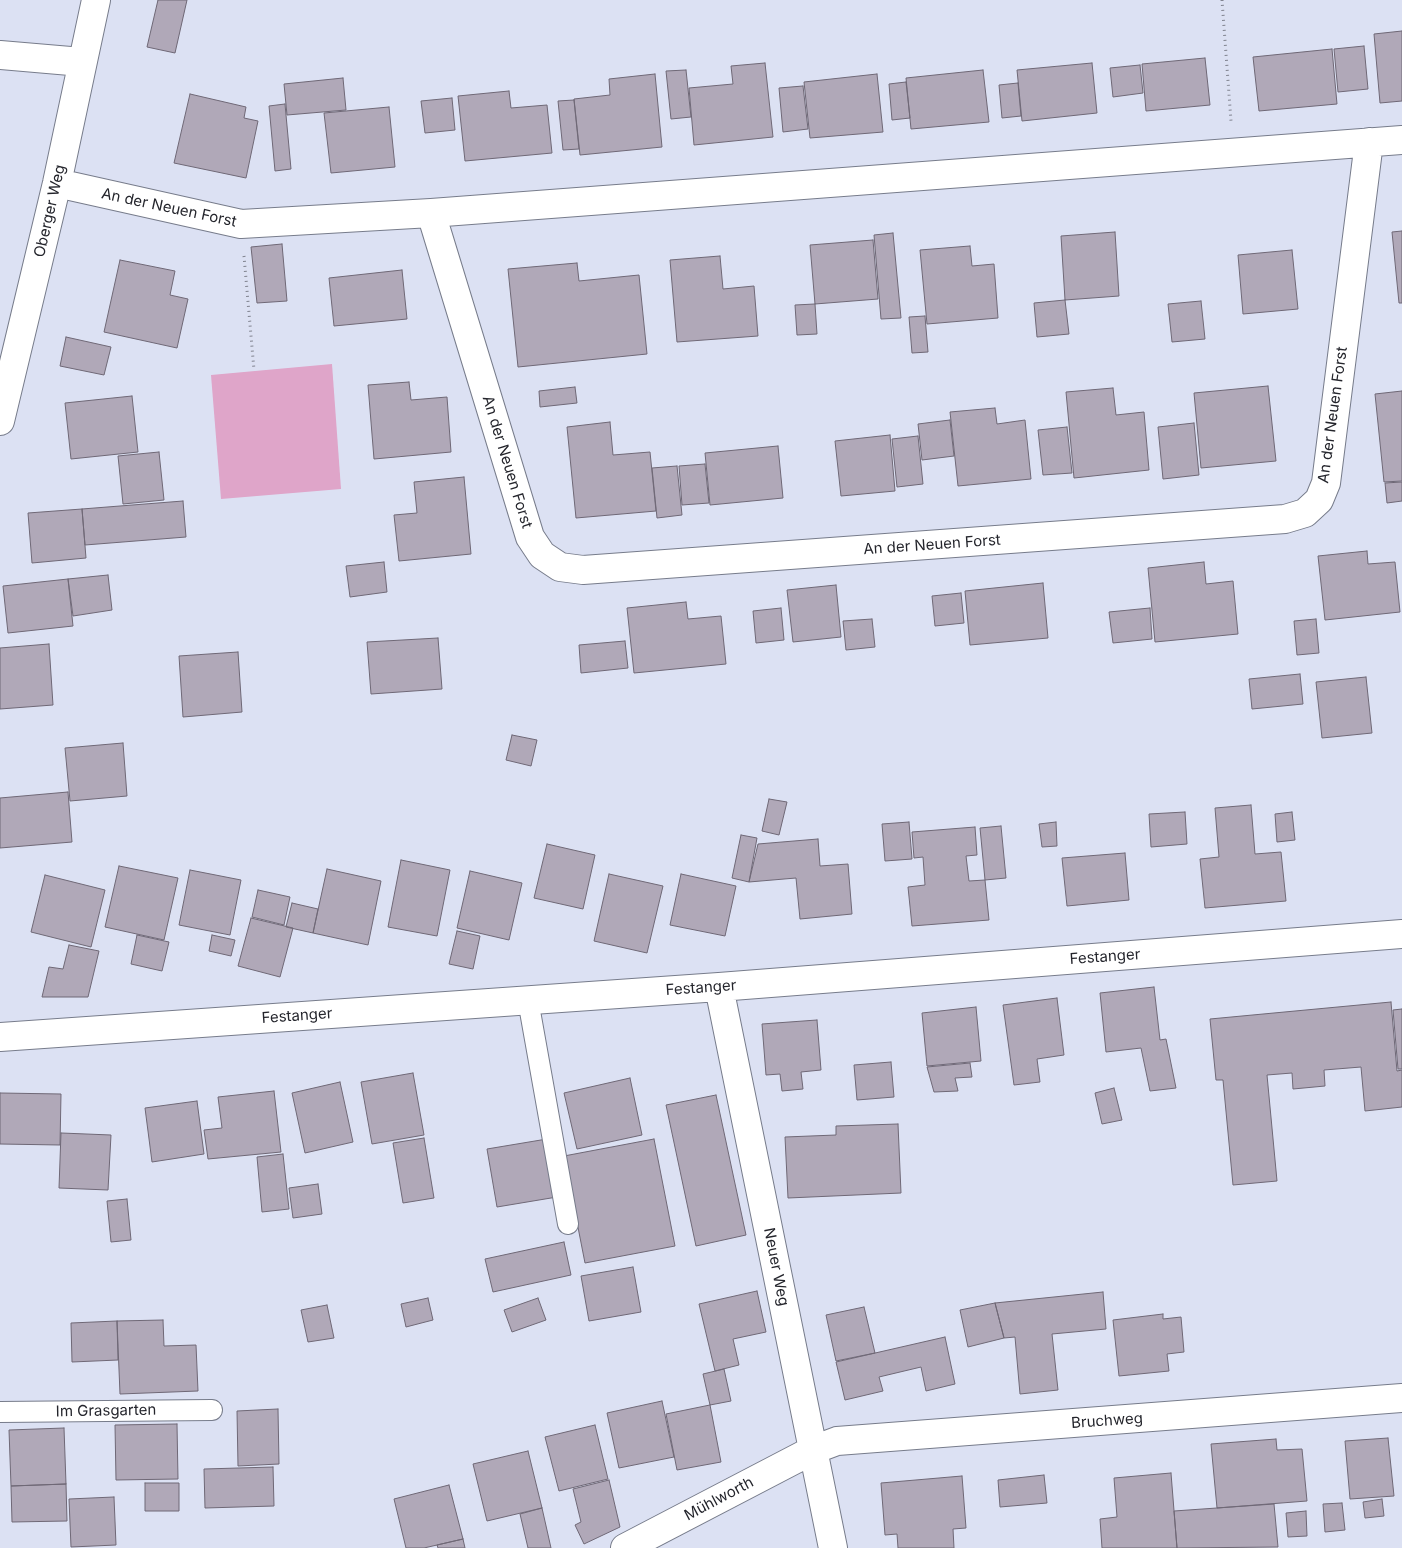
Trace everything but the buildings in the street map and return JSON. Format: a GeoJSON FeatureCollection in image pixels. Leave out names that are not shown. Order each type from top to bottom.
{"type":"FeatureCollection","features":[{"type":"Feature","properties":{"kind":"street","name":"Oberger Weg"},"geometry":{"type":"LineString","coordinates":[[0,421],[58,183],[96,0]]}},
{"type":"Feature","properties":{"kind":"street"},"geometry":{"type":"LineString","coordinates":[[0,55],[82,62]]}},
{"type":"Feature","properties":{"kind":"street","name":"An der Neuen Forst"},"geometry":{"type":"LineString","coordinates":[[58,183],[242,224],[431,213],[1402,140]]}},
{"type":"Feature","properties":{"kind":"street","name":"An der Neuen Forst"},"geometry":{"type":"LineString","coordinates":[[431,213],[530,538],[542,555],[560,567],[583,570],[1285,519],[1305,513],[1319,500],[1326,483],[1368,142]]}},
{"type":"Feature","properties":{"kind":"street","name":"Festanger"},"geometry":{"type":"LineString","coordinates":[[0,1037],[719,987],[1402,934]]}},
{"type":"Feature","properties":{"kind":"street","name":"Neuer Weg"},"geometry":{"type":"LineString","coordinates":[[719,987],[833,1548]]}},
{"type":"Feature","properties":{"kind":"street","name":"Bruchweg"},"geometry":{"type":"LineString","coordinates":[[813,1450],[837,1441],[1402,1398]]}},
{"type":"Feature","properties":{"kind":"street","name":"Mühlworth"},"geometry":{"type":"LineString","coordinates":[[625,1548],[813,1450]]}},
{"type":"Feature","properties":{"kind":"lane"},"geometry":{"type":"LineString","coordinates":[[528,1000],[568,1224]]}},
{"type":"Feature","properties":{"kind":"lane","name":"Im Grasgarten"},"geometry":{"type":"LineString","coordinates":[[0,1412],[212,1410]]}},
{"type":"Feature","properties":{"kind":"path"},"geometry":{"type":"LineString","coordinates":[[1222,0],[1232,152]]}},
{"type":"Feature","properties":{"kind":"path"},"geometry":{"type":"LineString","coordinates":[[242,224],[254,370]]}},
{"type":"Feature","properties":{"kind":"shaded area"},"geometry":{"type":"Polygon","coordinates":[[[332,364],[341,489],[221,499],[211,375],[332,364]]]}}]}
